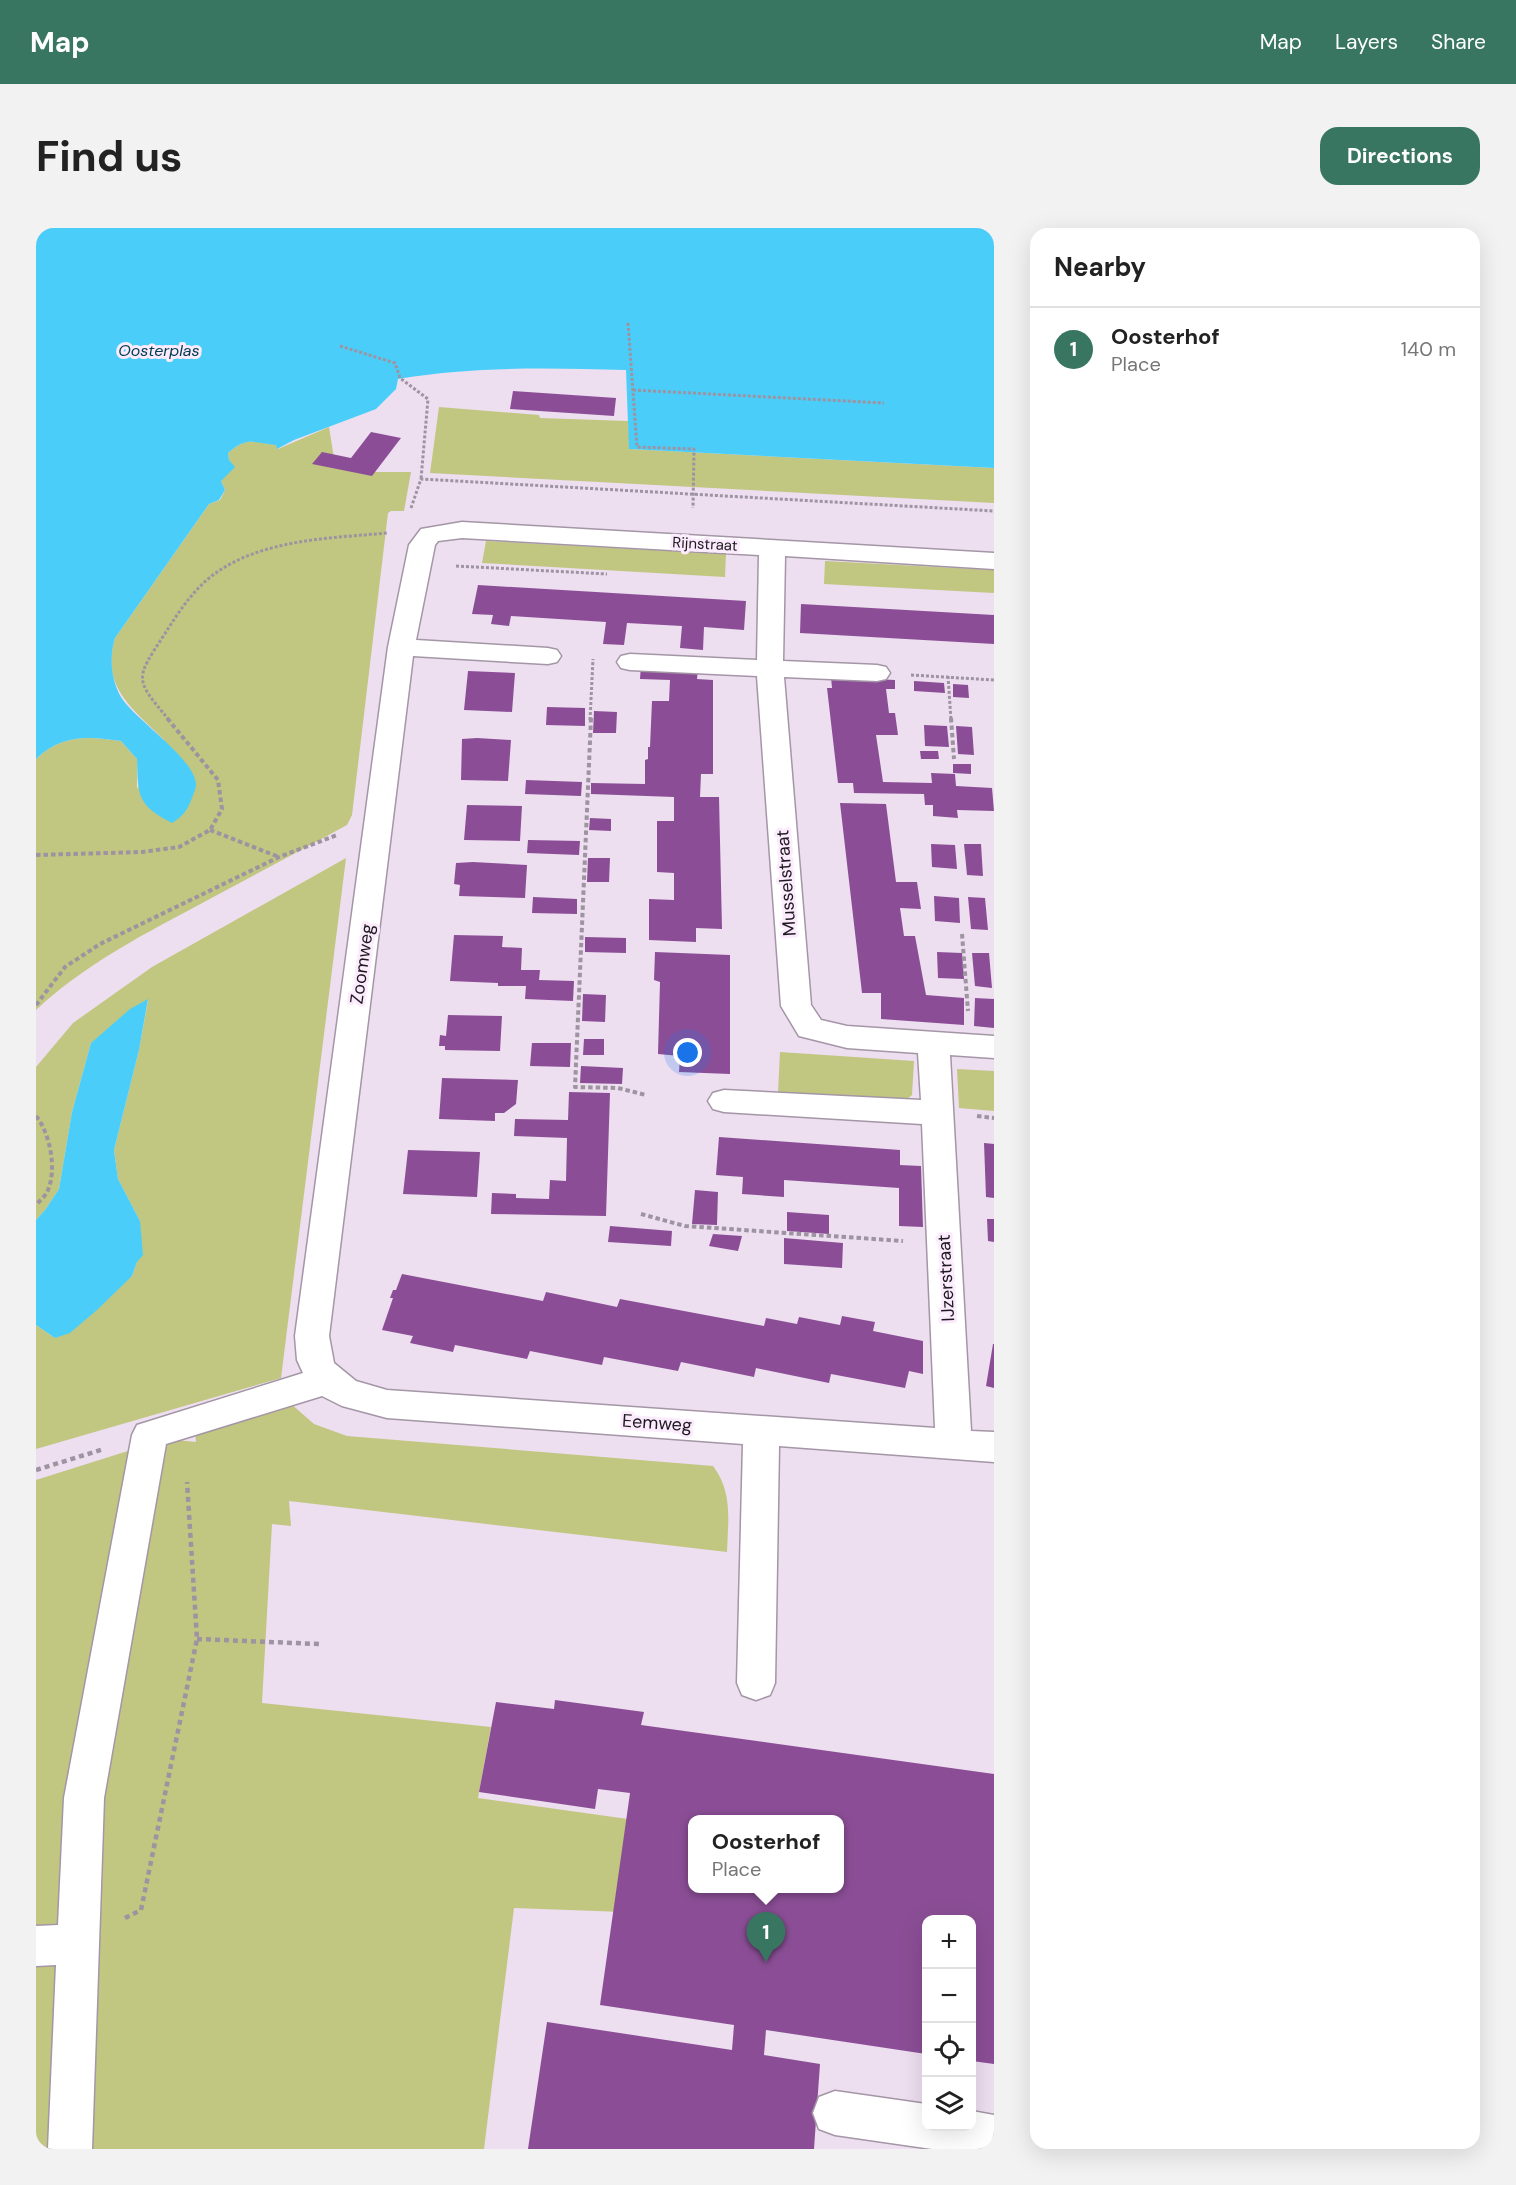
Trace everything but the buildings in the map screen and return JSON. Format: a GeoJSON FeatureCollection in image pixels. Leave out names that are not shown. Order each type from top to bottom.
{"type":"FeatureCollection","features":[{"type":"Feature","properties":{"kind":"street","name":"Rijnstraat"},"geometry":{"type":"LineString","coordinates":[[422,545],[430,534],[462,530],[994,561]]}},
{"type":"Feature","properties":{"kind":"street","name":"Zoomweg"},"geometry":{"type":"LineString","coordinates":[[327,1380],[315,1360],[312,1336],[401,647],[422,545]]}},
{"type":"Feature","properties":{"kind":"street","name":"Musselstraat"},"geometry":{"type":"LineString","coordinates":[[772,548],[770,669],[796,1006],[810,1028],[847,1037],[982,1046]]}},
{"type":"Feature","properties":{"kind":"street"},"geometry":{"type":"LineString","coordinates":[[401,647],[548,656]]}},
{"type":"Feature","properties":{"kind":"street"},"geometry":{"type":"LineString","coordinates":[[630,662],[877,673]]}},
{"type":"Feature","properties":{"kind":"street","name":"IJzerstraat"},"geometry":{"type":"LineString","coordinates":[[933,1042],[954,1444]]}},
{"type":"Feature","properties":{"kind":"street"},"geometry":{"type":"LineString","coordinates":[[724,1101],[938,1113]]}},
{"type":"Feature","properties":{"kind":"street"},"geometry":{"type":"LineString","coordinates":[[70,2149],[84,1798],[167,1430],[327,1380]]}},
{"type":"Feature","properties":{"kind":"street","name":"Eemweg"},"geometry":{"type":"LineString","coordinates":[[327,1380],[355,1398],[387,1404],[994,1447]]}},
{"type":"Feature","properties":{"kind":"street"},"geometry":{"type":"LineString","coordinates":[[756,1683],[761,1431]]}},
{"type":"Feature","properties":{"kind":"street"},"geometry":{"type":"LineString","coordinates":[[36,1946],[77,1944]]}},
{"type":"Feature","properties":{"kind":"street"},"geometry":{"type":"LineString","coordinates":[[835,2113],[922,2125]]}},
{"type":"Feature","properties":{"kind":"street"},"geometry":{"type":"LineString","coordinates":[[957,2131],[994,2137]]}},
{"type":"Feature","properties":{"kind":"path"},"geometry":{"type":"LineString","coordinates":[[628,323],[637,447],[694,449],[693,508]]}},
{"type":"Feature","properties":{"kind":"path"},"geometry":{"type":"LineString","coordinates":[[340,346],[395,363],[400,378],[428,399],[421,479],[410,514]]}},
{"type":"Feature","properties":{"kind":"path"},"geometry":{"type":"LineString","coordinates":[[633,390],[884,403]]}},
{"type":"Feature","properties":{"kind":"path"},"geometry":{"type":"LineString","coordinates":[[421,479],[994,510]]}},
{"type":"Feature","properties":{"kind":"path"},"geometry":{"type":"LineString","coordinates":[[36,855],[142,852],[179,847],[210,830],[222,809],[218,780],[147,693],[141,681],[143,667],[195,590],[229,565],[274,547],[393,532]]}},
{"type":"Feature","properties":{"kind":"path"},"geometry":{"type":"LineString","coordinates":[[548,656],[630,662]]}},
{"type":"Feature","properties":{"kind":"path"},"geometry":{"type":"LineString","coordinates":[[593,659],[574,1087],[618,1088],[646,1095]]}},
{"type":"Feature","properties":{"kind":"path"},"geometry":{"type":"LineString","coordinates":[[877,673],[994,680]]}},
{"type":"Feature","properties":{"kind":"path"},"geometry":{"type":"LineString","coordinates":[[948,676],[954,759]]}},
{"type":"Feature","properties":{"kind":"path"},"geometry":{"type":"LineString","coordinates":[[36,1005],[65,967],[100,944],[279,857],[331,837],[380,822]]}},
{"type":"Feature","properties":{"kind":"path"},"geometry":{"type":"LineString","coordinates":[[210,830],[279,857]]}},
{"type":"Feature","properties":{"kind":"path"},"geometry":{"type":"LineString","coordinates":[[962,934],[982,1046]]}},
{"type":"Feature","properties":{"kind":"path"},"geometry":{"type":"LineString","coordinates":[[36,1116],[42,1122],[51,1156],[49,1189],[36,1205]]}},
{"type":"Feature","properties":{"kind":"path"},"geometry":{"type":"LineString","coordinates":[[641,1214],[685,1226],[944,1243]]}},
{"type":"Feature","properties":{"kind":"path"},"geometry":{"type":"LineString","coordinates":[[36,1470],[167,1430],[197,1639],[141,1910],[77,1944]]}},
{"type":"Feature","properties":{"kind":"path"},"geometry":{"type":"LineString","coordinates":[[197,1639],[319,1644]]}},
{"type":"Feature","properties":{"kind":"green space"},"geometry":{"type":"Polygon","coordinates":[[[439,407],[539,415],[540,418],[628,421],[630,449],[994,468],[994,503],[430,473],[439,407]]]}},
{"type":"Feature","properties":{"kind":"green space"},"geometry":{"type":"Polygon","coordinates":[[[329,427],[334,458],[363,472],[411,472],[404,511],[388,513],[352,815],[347,825],[131,942],[91,966],[36,1010],[36,759],[55,745],[65,741],[98,738],[121,741],[137,759],[137,789],[164,740],[131,707],[116,684],[112,670],[115,638],[209,504],[220,500],[225,490],[221,481],[228,467],[228,453],[246,442],[276,445],[278,449],[329,427]]]}},
{"type":"Feature","properties":{"kind":"green space"},"geometry":{"type":"Polygon","coordinates":[[[486,541],[726,554],[725,577],[482,563],[486,541]]]}},
{"type":"Feature","properties":{"kind":"green space"},"geometry":{"type":"Polygon","coordinates":[[[825,561],[994,570],[994,593],[824,584],[825,561]]]}},
{"type":"Feature","properties":{"kind":"green space"},"geometry":{"type":"Polygon","coordinates":[[[346,858],[281,1378],[36,1449],[36,1325],[55,1338],[132,1276],[137,1262],[140,1221],[118,1179],[114,1150],[139,1050],[148,1000],[91,1043],[72,1112],[59,1189],[36,1220],[36,1067],[73,1023],[152,967],[346,858]]]}},
{"type":"Feature","properties":{"kind":"green space"},"geometry":{"type":"Polygon","coordinates":[[[780,1052],[914,1061],[912,1095],[906,1100],[896,1101],[778,1092],[780,1052]]]}},
{"type":"Feature","properties":{"kind":"green space"},"geometry":{"type":"Polygon","coordinates":[[[957,1069],[994,1071],[994,1111],[959,1108],[957,1069]]]}},
{"type":"Feature","properties":{"kind":"green space"},"geometry":{"type":"Polygon","coordinates":[[[290,1403],[314,1424],[347,1436],[713,1466],[724,1486],[728,1507],[727,1552],[289,1501],[291,1526],[272,1524],[262,1703],[491,1727],[478,1798],[635,1820],[623,1912],[514,1908],[484,2149],[85,2149],[97,1792],[167,1439],[196,1442],[195,1430],[290,1403]]]}},
{"type":"Feature","properties":{"kind":"green space"},"geometry":{"type":"Polygon","coordinates":[[[131,1450],[52,2149],[36,2149],[36,1480],[131,1450]]]}},
{"type":"Feature","properties":{"kind":"water","name":"Oosterplas"},"geometry":{"type":"Polygon","coordinates":[[[36,228],[994,228],[994,468],[629,449],[626,370],[483,370],[398,379],[396,389],[376,409],[294,440],[277,449],[276,445],[256,442],[241,444],[228,453],[229,460],[235,467],[221,481],[225,490],[219,500],[209,504],[115,638],[113,645],[113,676],[121,697],[176,752],[193,775],[196,787],[190,803],[184,813],[172,823],[160,817],[146,805],[139,791],[137,759],[121,741],[87,738],[65,741],[55,745],[36,759],[36,228]]]}},
{"type":"Feature","properties":{"kind":"water"},"geometry":{"type":"Polygon","coordinates":[[[148,999],[139,1050],[114,1150],[118,1179],[140,1221],[143,1255],[137,1262],[132,1276],[97,1310],[70,1333],[55,1338],[36,1325],[36,1220],[59,1189],[72,1112],[91,1043],[130,1009],[148,999]]]}},
{"type":"Feature","properties":{"kind":"place","name":"Oosterhof"},"geometry":{"type":"Point","coordinates":[766,1962]}}]}
